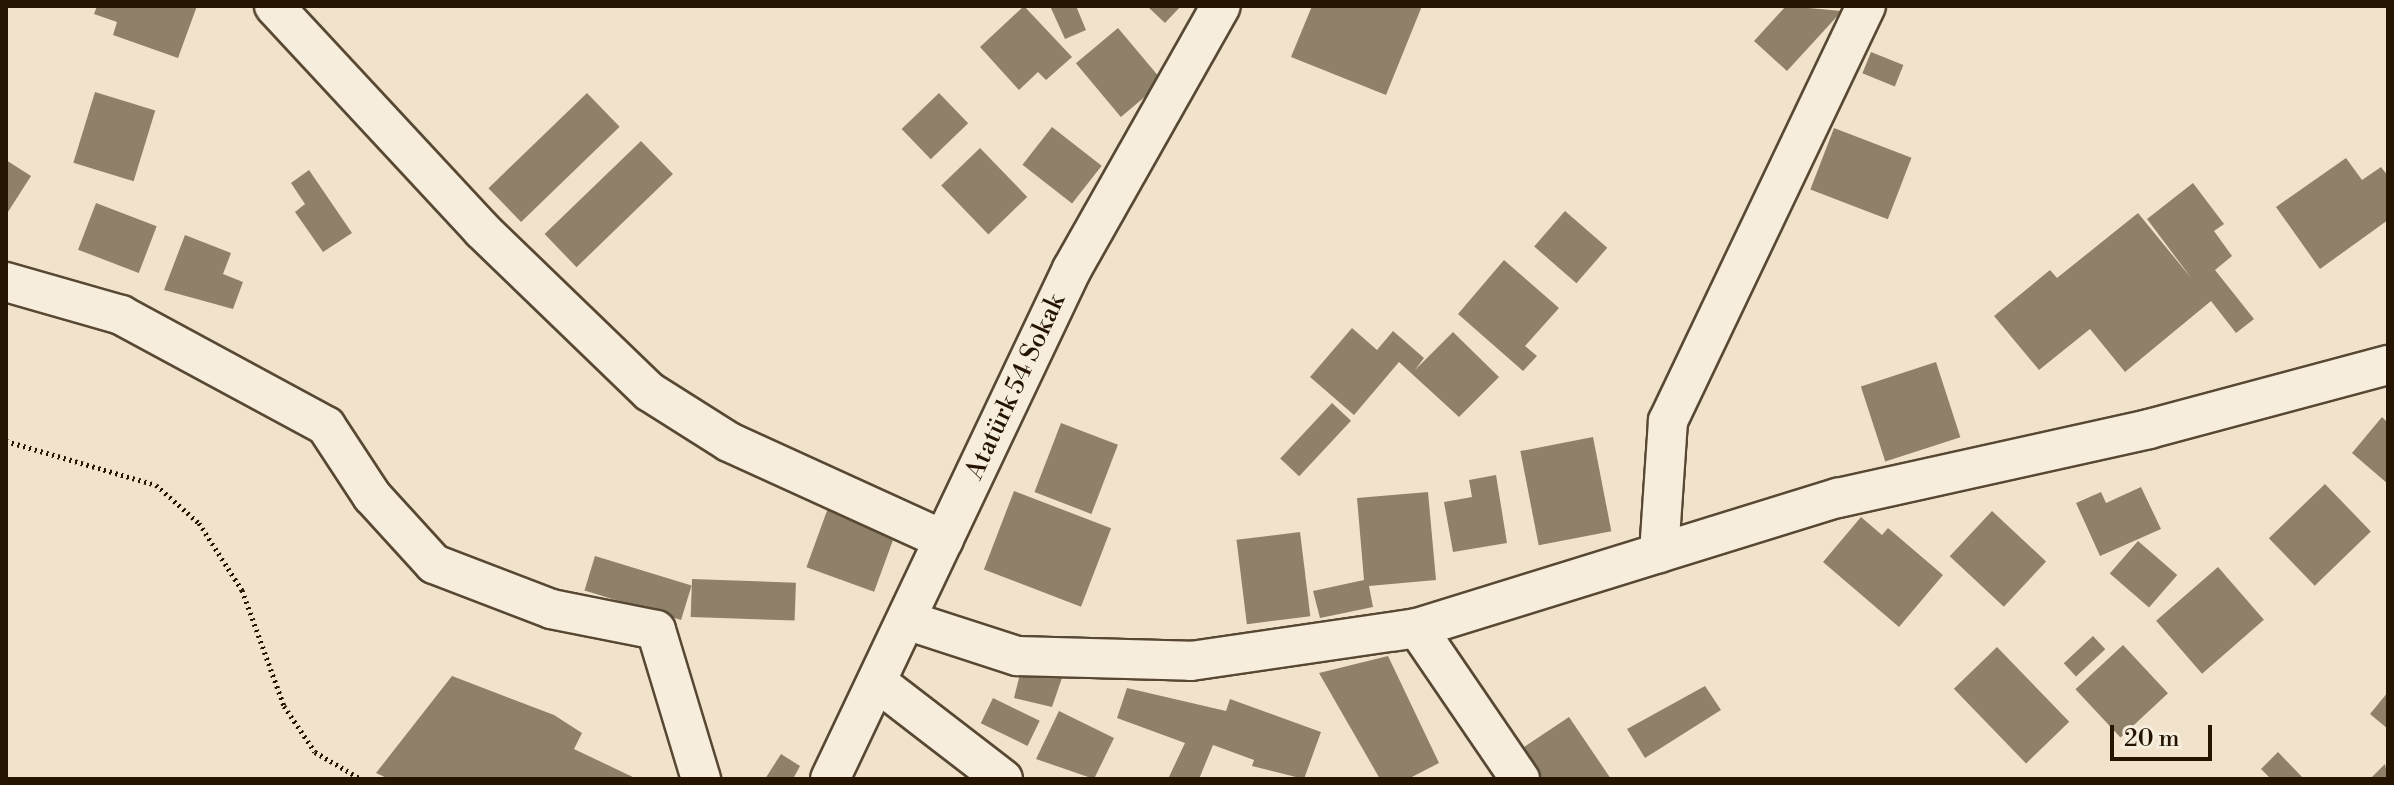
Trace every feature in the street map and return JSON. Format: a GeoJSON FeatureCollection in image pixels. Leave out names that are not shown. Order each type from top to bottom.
{"type":"FeatureCollection","features":[{"type":"Feature","properties":{"kind":"street"},"geometry":{"type":"LineString","coordinates":[[274,6],[482,230],[650,392],[729,442],[944,540]]}},
{"type":"Feature","properties":{"kind":"street","name":"Atatürk 54 Sokak"},"geometry":{"type":"LineString","coordinates":[[830,779],[1072,269],[1221,6]]}},
{"type":"Feature","properties":{"kind":"street"},"geometry":{"type":"LineString","coordinates":[[1659,553],[1668,421],[1866,6]]}},
{"type":"Feature","properties":{"kind":"street"},"geometry":{"type":"LineString","coordinates":[[6,282],[121,315],[326,426],[372,496],[434,564],[551,609],[656,630],[701,779]]}},
{"type":"Feature","properties":{"kind":"street"},"geometry":{"type":"LineString","coordinates":[[906,620],[1017,656],[1191,661],[1417,628],[1838,498],[2149,429],[2388,365]]}},
{"type":"Feature","properties":{"kind":"street"},"geometry":{"type":"LineString","coordinates":[[1417,628],[1520,779]]}},
{"type":"Feature","properties":{"kind":"street"},"geometry":{"type":"LineString","coordinates":[[877,682],[1003,779]]}},
{"type":"Feature","properties":{"kind":"path"},"geometry":{"type":"LineString","coordinates":[[6,441],[156,485],[199,523],[242,590],[284,706],[315,752],[361,779]]}},
{"type":"Feature","properties":{"kind":"building"},"geometry":{"type":"Polygon","coordinates":[[[97,6],[197,6],[178,58],[113,35],[117,22],[94,14],[97,6]]]}},
{"type":"Feature","properties":{"kind":"building"},"geometry":{"type":"Polygon","coordinates":[[[1024,6],[1072,57],[1046,80],[1038,72],[1019,90],[980,47],[1024,6]]]}},
{"type":"Feature","properties":{"kind":"building"},"geometry":{"type":"Polygon","coordinates":[[[1050,6],[1076,6],[1086,30],[1065,39],[1050,6]]]}},
{"type":"Feature","properties":{"kind":"building"},"geometry":{"type":"Polygon","coordinates":[[[1147,6],[1181,6],[1165,23],[1147,6]]]}},
{"type":"Feature","properties":{"kind":"building"},"geometry":{"type":"Polygon","coordinates":[[[1312,6],[1422,6],[1386,95],[1291,57],[1312,6]]]}},
{"type":"Feature","properties":{"kind":"building"},"geometry":{"type":"Polygon","coordinates":[[[1786,6],[1842,11],[1787,71],[1754,41],[1786,6]]]}},
{"type":"Feature","properties":{"kind":"building"},"geometry":{"type":"Polygon","coordinates":[[[1118,28],[1163,82],[1121,117],[1076,63],[1118,28]]]}},
{"type":"Feature","properties":{"kind":"building"},"geometry":{"type":"Polygon","coordinates":[[[1871,52],[1903,65],[1895,86],[1862,73],[1871,52]]]}},
{"type":"Feature","properties":{"kind":"building"},"geometry":{"type":"Polygon","coordinates":[[[95,92],[155,110],[134,181],[73,163],[95,92]]]}},
{"type":"Feature","properties":{"kind":"building"},"geometry":{"type":"Polygon","coordinates":[[[587,93],[620,127],[521,222],[488,188],[587,93]]]}},
{"type":"Feature","properties":{"kind":"building"},"geometry":{"type":"Polygon","coordinates":[[[939,93],[968,123],[931,159],[902,129],[939,93]]]}},
{"type":"Feature","properties":{"kind":"building"},"geometry":{"type":"Polygon","coordinates":[[[1052,127],[1102,166],[1072,204],[1022,165],[1052,127]]]}},
{"type":"Feature","properties":{"kind":"building"},"geometry":{"type":"Polygon","coordinates":[[[1834,128],[1911,158],[1888,219],[1810,190],[1834,128]]]}},
{"type":"Feature","properties":{"kind":"building"},"geometry":{"type":"Polygon","coordinates":[[[641,141],[673,174],[577,267],[545,234],[641,141]]]}},
{"type":"Feature","properties":{"kind":"building"},"geometry":{"type":"Polygon","coordinates":[[[980,148],[1027,197],[988,234],[941,186],[980,148]]]}},
{"type":"Feature","properties":{"kind":"building"},"geometry":{"type":"Polygon","coordinates":[[[2346,158],[2362,180],[2381,167],[2388,176],[2388,220],[2320,269],[2276,207],[2346,158]]]}},
{"type":"Feature","properties":{"kind":"building"},"geometry":{"type":"Polygon","coordinates":[[[6,160],[31,176],[6,215],[6,160]]]}},
{"type":"Feature","properties":{"kind":"building"},"geometry":{"type":"Polygon","coordinates":[[[309,170],[352,233],[323,252],[295,212],[305,204],[291,183],[309,170]]]}},
{"type":"Feature","properties":{"kind":"building"},"geometry":{"type":"Polygon","coordinates":[[[2193,183],[2224,224],[2214,231],[2232,256],[2215,270],[2254,319],[2236,333],[2211,301],[2125,372],[2090,329],[2039,370],[1994,316],[2050,270],[2057,278],[2138,213],[2192,279],[2147,219],[2193,183]]]}},
{"type":"Feature","properties":{"kind":"building"},"geometry":{"type":"Polygon","coordinates":[[[96,203],[157,226],[139,273],[78,250],[96,203]]]}},
{"type":"Feature","properties":{"kind":"building"},"geometry":{"type":"Polygon","coordinates":[[[1565,211],[1607,248],[1576,283],[1534,246],[1565,211]]]}},
{"type":"Feature","properties":{"kind":"building"},"geometry":{"type":"Polygon","coordinates":[[[185,235],[231,253],[223,274],[243,282],[233,309],[164,290],[185,235]]]}},
{"type":"Feature","properties":{"kind":"building"},"geometry":{"type":"Polygon","coordinates":[[[1504,260],[1559,308],[1525,346],[1537,356],[1523,371],[1458,314],[1504,260]]]}},
{"type":"Feature","properties":{"kind":"building"},"geometry":{"type":"Polygon","coordinates":[[[1352,328],[1377,350],[1393,331],[1424,358],[1415,370],[1453,332],[1499,377],[1459,417],[1399,362],[1354,415],[1310,377],[1352,328]]]}},
{"type":"Feature","properties":{"kind":"building"},"geometry":{"type":"Polygon","coordinates":[[[1936,362],[1960,437],[1885,462],[1861,386],[1936,362]]]}},
{"type":"Feature","properties":{"kind":"building"},"geometry":{"type":"Polygon","coordinates":[[[1332,403],[1351,421],[1299,476],[1280,459],[1332,403]]]}},
{"type":"Feature","properties":{"kind":"building"},"geometry":{"type":"Polygon","coordinates":[[[2382,417],[2388,423],[2388,484],[2352,453],[2382,417]]]}},
{"type":"Feature","properties":{"kind":"building"},"geometry":{"type":"Polygon","coordinates":[[[1061,423],[1118,445],[1091,514],[1034,492],[1061,423]]]}},
{"type":"Feature","properties":{"kind":"building"},"geometry":{"type":"Polygon","coordinates":[[[1593,437],[1611,531],[1539,545],[1520,451],[1593,437]]]}},
{"type":"Feature","properties":{"kind":"building"},"geometry":{"type":"Polygon","coordinates":[[[1496,475],[1507,543],[1453,552],[1444,502],[1472,497],[1469,480],[1496,475]]]}},
{"type":"Feature","properties":{"kind":"building"},"geometry":{"type":"Polygon","coordinates":[[[2325,484],[2371,531],[2315,586],[2269,538],[2325,484]]]}},
{"type":"Feature","properties":{"kind":"building"},"geometry":{"type":"Polygon","coordinates":[[[2141,487],[2161,529],[2100,556],[2076,503],[2101,492],[2106,503],[2141,487]]]}},
{"type":"Feature","properties":{"kind":"building"},"geometry":{"type":"Polygon","coordinates":[[[1014,491],[1111,528],[1081,607],[984,569],[1014,491]]]}},
{"type":"Feature","properties":{"kind":"building"},"geometry":{"type":"Polygon","coordinates":[[[1428,492],[1436,580],[1369,586],[1373,607],[1320,618],[1313,591],[1364,580],[1357,498],[1428,492]]]}},
{"type":"Feature","properties":{"kind":"building"},"geometry":{"type":"Polygon","coordinates":[[[828,508],[896,533],[874,592],[806,567],[828,508]]]}},
{"type":"Feature","properties":{"kind":"building"},"geometry":{"type":"Polygon","coordinates":[[[1992,511],[2046,561],[2004,607],[1950,556],[1992,511]]]}},
{"type":"Feature","properties":{"kind":"building"},"geometry":{"type":"Polygon","coordinates":[[[1861,517],[1882,535],[1888,528],[1943,575],[1899,627],[1823,562],[1861,517]]]}},
{"type":"Feature","properties":{"kind":"building"},"geometry":{"type":"Polygon","coordinates":[[[1300,532],[1310,616],[1247,624],[1236,540],[1300,532]]]}},
{"type":"Feature","properties":{"kind":"building"},"geometry":{"type":"Polygon","coordinates":[[[2138,541],[2177,575],[2149,608],[2110,573],[2138,541]]]}},
{"type":"Feature","properties":{"kind":"building"},"geometry":{"type":"Polygon","coordinates":[[[595,556],[692,586],[681,620],[584,590],[595,556]]]}},
{"type":"Feature","properties":{"kind":"building"},"geometry":{"type":"Polygon","coordinates":[[[2218,567],[2264,620],[2202,674],[2156,621],[2218,567]]]}},
{"type":"Feature","properties":{"kind":"building"},"geometry":{"type":"Polygon","coordinates":[[[692,579],[796,583],[795,621],[691,617],[692,579]]]}},
{"type":"Feature","properties":{"kind":"building"},"geometry":{"type":"Polygon","coordinates":[[[2093,636],[2105,649],[2076,676],[2064,663],[2093,636]]]}},
{"type":"Feature","properties":{"kind":"building"},"geometry":{"type":"Polygon","coordinates":[[[2123,645],[2168,693],[2120,738],[2075,689],[2123,645]]]}},
{"type":"Feature","properties":{"kind":"building"},"geometry":{"type":"Polygon","coordinates":[[[1997,647],[2069,722],[2026,763],[1954,689],[1997,647]]]}},
{"type":"Feature","properties":{"kind":"building"},"geometry":{"type":"Polygon","coordinates":[[[1388,656],[1439,763],[1408,779],[1380,779],[1319,673],[1388,656]]]}},
{"type":"Feature","properties":{"kind":"building"},"geometry":{"type":"Polygon","coordinates":[[[1021,670],[1064,672],[1052,707],[1014,698],[1021,670]]]}},
{"type":"Feature","properties":{"kind":"building"},"geometry":{"type":"Polygon","coordinates":[[[452,676],[554,715],[582,733],[574,749],[637,779],[389,779],[376,773],[452,676]]]}},
{"type":"Feature","properties":{"kind":"building"},"geometry":{"type":"Polygon","coordinates":[[[1705,686],[1721,710],[1645,758],[1627,729],[1705,686]]]}},
{"type":"Feature","properties":{"kind":"building"},"geometry":{"type":"Polygon","coordinates":[[[1127,688],[1226,711],[1230,699],[1321,732],[1304,779],[1252,766],[1254,760],[1213,745],[1199,779],[1168,779],[1185,743],[1117,718],[1127,688]]]}},
{"type":"Feature","properties":{"kind":"building"},"geometry":{"type":"Polygon","coordinates":[[[2388,692],[2388,729],[2370,714],[2388,692]]]}},
{"type":"Feature","properties":{"kind":"building"},"geometry":{"type":"Polygon","coordinates":[[[993,698],[1040,721],[1027,746],[981,723],[993,698]]]}},
{"type":"Feature","properties":{"kind":"building"},"geometry":{"type":"Polygon","coordinates":[[[1059,711],[1114,738],[1094,779],[1036,759],[1059,711]]]}},
{"type":"Feature","properties":{"kind":"building"},"geometry":{"type":"Polygon","coordinates":[[[1569,717],[1611,779],[1536,779],[1518,751],[1569,717]]]}},
{"type":"Feature","properties":{"kind":"building"},"geometry":{"type":"Polygon","coordinates":[[[2278,752],[2304,779],[2271,779],[2261,769],[2278,752]]]}},
{"type":"Feature","properties":{"kind":"building"},"geometry":{"type":"Polygon","coordinates":[[[781,754],[800,766],[793,779],[765,779],[781,754]]]}},
{"type":"Feature","properties":{"kind":"building"},"geometry":{"type":"Polygon","coordinates":[[[2385,764],[2388,779],[2370,779],[2385,764]]]}}]}
